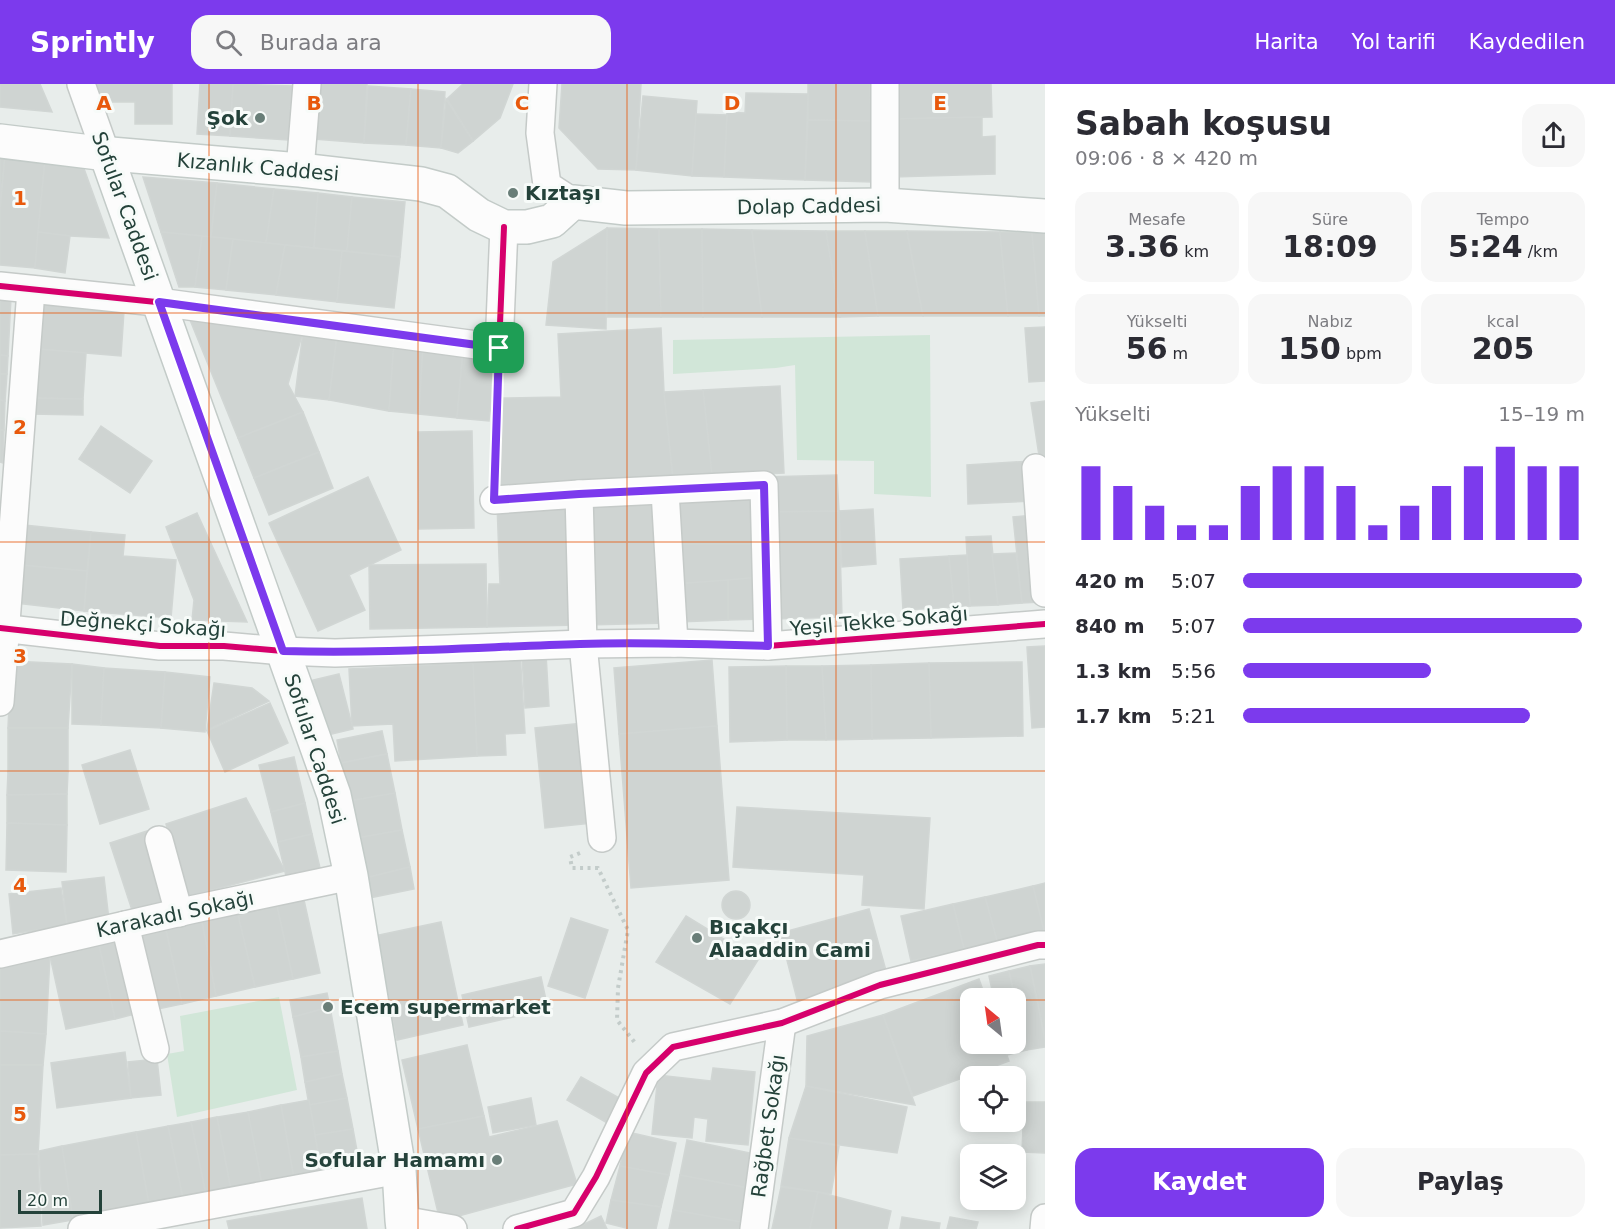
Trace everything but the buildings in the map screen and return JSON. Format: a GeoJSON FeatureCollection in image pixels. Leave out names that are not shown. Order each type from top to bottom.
{"type":"FeatureCollection","features":[{"type":"Feature","properties":{"kind":"main road","name":"Kızanlık Caddesi"},"geometry":{"type":"LineString","coordinates":[[0,141],[106,154],[300,170],[421,183],[447,191],[478,215],[504,227]]}},
{"type":"Feature","properties":{"kind":"main road","name":"Sofular Caddesi"},"geometry":{"type":"LineString","coordinates":[[106,154],[334,795],[351,876],[399,1170],[403,1225]]}},
{"type":"Feature","properties":{"kind":"main road","name":"Dolap Caddesi"},"geometry":{"type":"LineString","coordinates":[[573,202],[626,208],[885,205],[1045,216]]}},
{"type":"Feature","properties":{"kind":"main road"},"geometry":{"type":"LineString","coordinates":[[504,227],[527,227],[552,221],[573,202]]}},
{"type":"Feature","properties":{"kind":"street","name":"Sofular Caddesi"},"geometry":{"type":"LineString","coordinates":[[81,84],[106,154]]}},
{"type":"Feature","properties":{"kind":"street"},"geometry":{"type":"LineString","coordinates":[[300,170],[307,84]]}},
{"type":"Feature","properties":{"kind":"street"},"geometry":{"type":"LineString","coordinates":[[543,84],[540,133],[547,185],[573,202]]}},
{"type":"Feature","properties":{"kind":"street"},"geometry":{"type":"LineString","coordinates":[[885,84],[885,205]]}},
{"type":"Feature","properties":{"kind":"street"},"geometry":{"type":"LineString","coordinates":[[0,286],[159,302],[499,348],[504,227]]}},
{"type":"Feature","properties":{"kind":"street"},"geometry":{"type":"LineString","coordinates":[[0,702],[2,629],[31,290]]}},
{"type":"Feature","properties":{"kind":"street"},"geometry":{"type":"LineString","coordinates":[[1036,468],[1045,593]]}},
{"type":"Feature","properties":{"kind":"street"},"geometry":{"type":"LineString","coordinates":[[494,500],[764,485],[768,646]]}},
{"type":"Feature","properties":{"kind":"street"},"geometry":{"type":"LineString","coordinates":[[665,491],[674,643]]}},
{"type":"Feature","properties":{"kind":"street"},"geometry":{"type":"LineString","coordinates":[[579,494],[583,644],[602,838]]}},
{"type":"Feature","properties":{"kind":"street","name":"Yeşil Tekke Sokağı"},"geometry":{"type":"LineString","coordinates":[[283,651],[335,653],[674,643],[768,646],[1045,624]]}},
{"type":"Feature","properties":{"kind":"street","name":"Değnekçi Sokağı"},"geometry":{"type":"LineString","coordinates":[[2,629],[160,645],[224,646],[283,651]]}},
{"type":"Feature","properties":{"kind":"street"},"geometry":{"type":"LineString","coordinates":[[159,840],[179,913]]}},
{"type":"Feature","properties":{"kind":"street","name":"Karakadı Sokağı"},"geometry":{"type":"LineString","coordinates":[[0,954],[351,876]]}},
{"type":"Feature","properties":{"kind":"street"},"geometry":{"type":"LineString","coordinates":[[125,925],[155,1049]]}},
{"type":"Feature","properties":{"kind":"street"},"geometry":{"type":"LineString","coordinates":[[516,1229],[574,1213],[596,1177],[646,1073],[673,1047],[782,1023],[880,985],[1045,945]]}},
{"type":"Feature","properties":{"kind":"street","name":"Rağbet Sokağı"},"geometry":{"type":"LineString","coordinates":[[754,1229],[782,1023]]}},
{"type":"Feature","properties":{"kind":"street"},"geometry":{"type":"LineString","coordinates":[[82,1229],[399,1170]]}},
{"type":"Feature","properties":{"kind":"street"},"geometry":{"type":"LineString","coordinates":[[1044,1229],[1045,1218]]}},
{"type":"Feature","properties":{"kind":"street"},"geometry":{"type":"LineString","coordinates":[[403,1225],[453,1229]]}},
{"type":"Feature","properties":{"kind":"path"},"geometry":{"type":"LineString","coordinates":[[494,500],[499,348]]}},
{"type":"Feature","properties":{"kind":"path"},"geometry":{"type":"LineString","coordinates":[[612,896],[628,930],[618,988],[617,1020],[654,1066]]}},
{"type":"Feature","properties":{"kind":"green space"},"geometry":{"type":"Polygon","coordinates":[[[930,335],[931,497],[874,494],[874,461],[797,460],[795,365],[673,374],[673,340],[930,335]]]}},
{"type":"Feature","properties":{"kind":"green space"},"geometry":{"type":"Polygon","coordinates":[[[279,997],[297,1090],[177,1117],[167,1054],[184,1051],[180,1016],[279,997]]]}},
{"type":"Feature","properties":{"kind":"cycle path"},"geometry":{"type":"LineString","coordinates":[[0,286],[166,303],[499,348],[504,227]]}},
{"type":"Feature","properties":{"kind":"cycle path"},"geometry":{"type":"LineString","coordinates":[[0,628],[160,646],[224,646],[335,653],[583,644],[674,643],[768,646],[1045,624]]}},
{"type":"Feature","properties":{"kind":"cycle path"},"geometry":{"type":"LineString","coordinates":[[517,1229],[574,1213],[596,1177],[646,1073],[673,1047],[782,1023],[880,985],[1045,945]]}},
{"type":"Feature","properties":{"kind":"place","name":"Şok"},"geometry":{"type":"Point","coordinates":[260,118]}},
{"type":"Feature","properties":{"kind":"place","name":"Kıztaşı"},"geometry":{"type":"Point","coordinates":[513,193]}},
{"type":"Feature","properties":{"kind":"place","name":"Bıçakçı Alaaddin Cami"},"geometry":{"type":"Point","coordinates":[697,938]}},
{"type":"Feature","properties":{"kind":"place","name":"Ecem supermarket"},"geometry":{"type":"Point","coordinates":[328,1007]}},
{"type":"Feature","properties":{"kind":"place","name":"Sofular Hamamı"},"geometry":{"type":"Point","coordinates":[497,1160]}},
{"type":"Feature","properties":{"kind":"route"},"geometry":{"type":"LineString","coordinates":[[159,302],[499,348],[494,500],[764,485],[768,646],[674,643],[335,653],[283,651],[159,302]]}}]}
